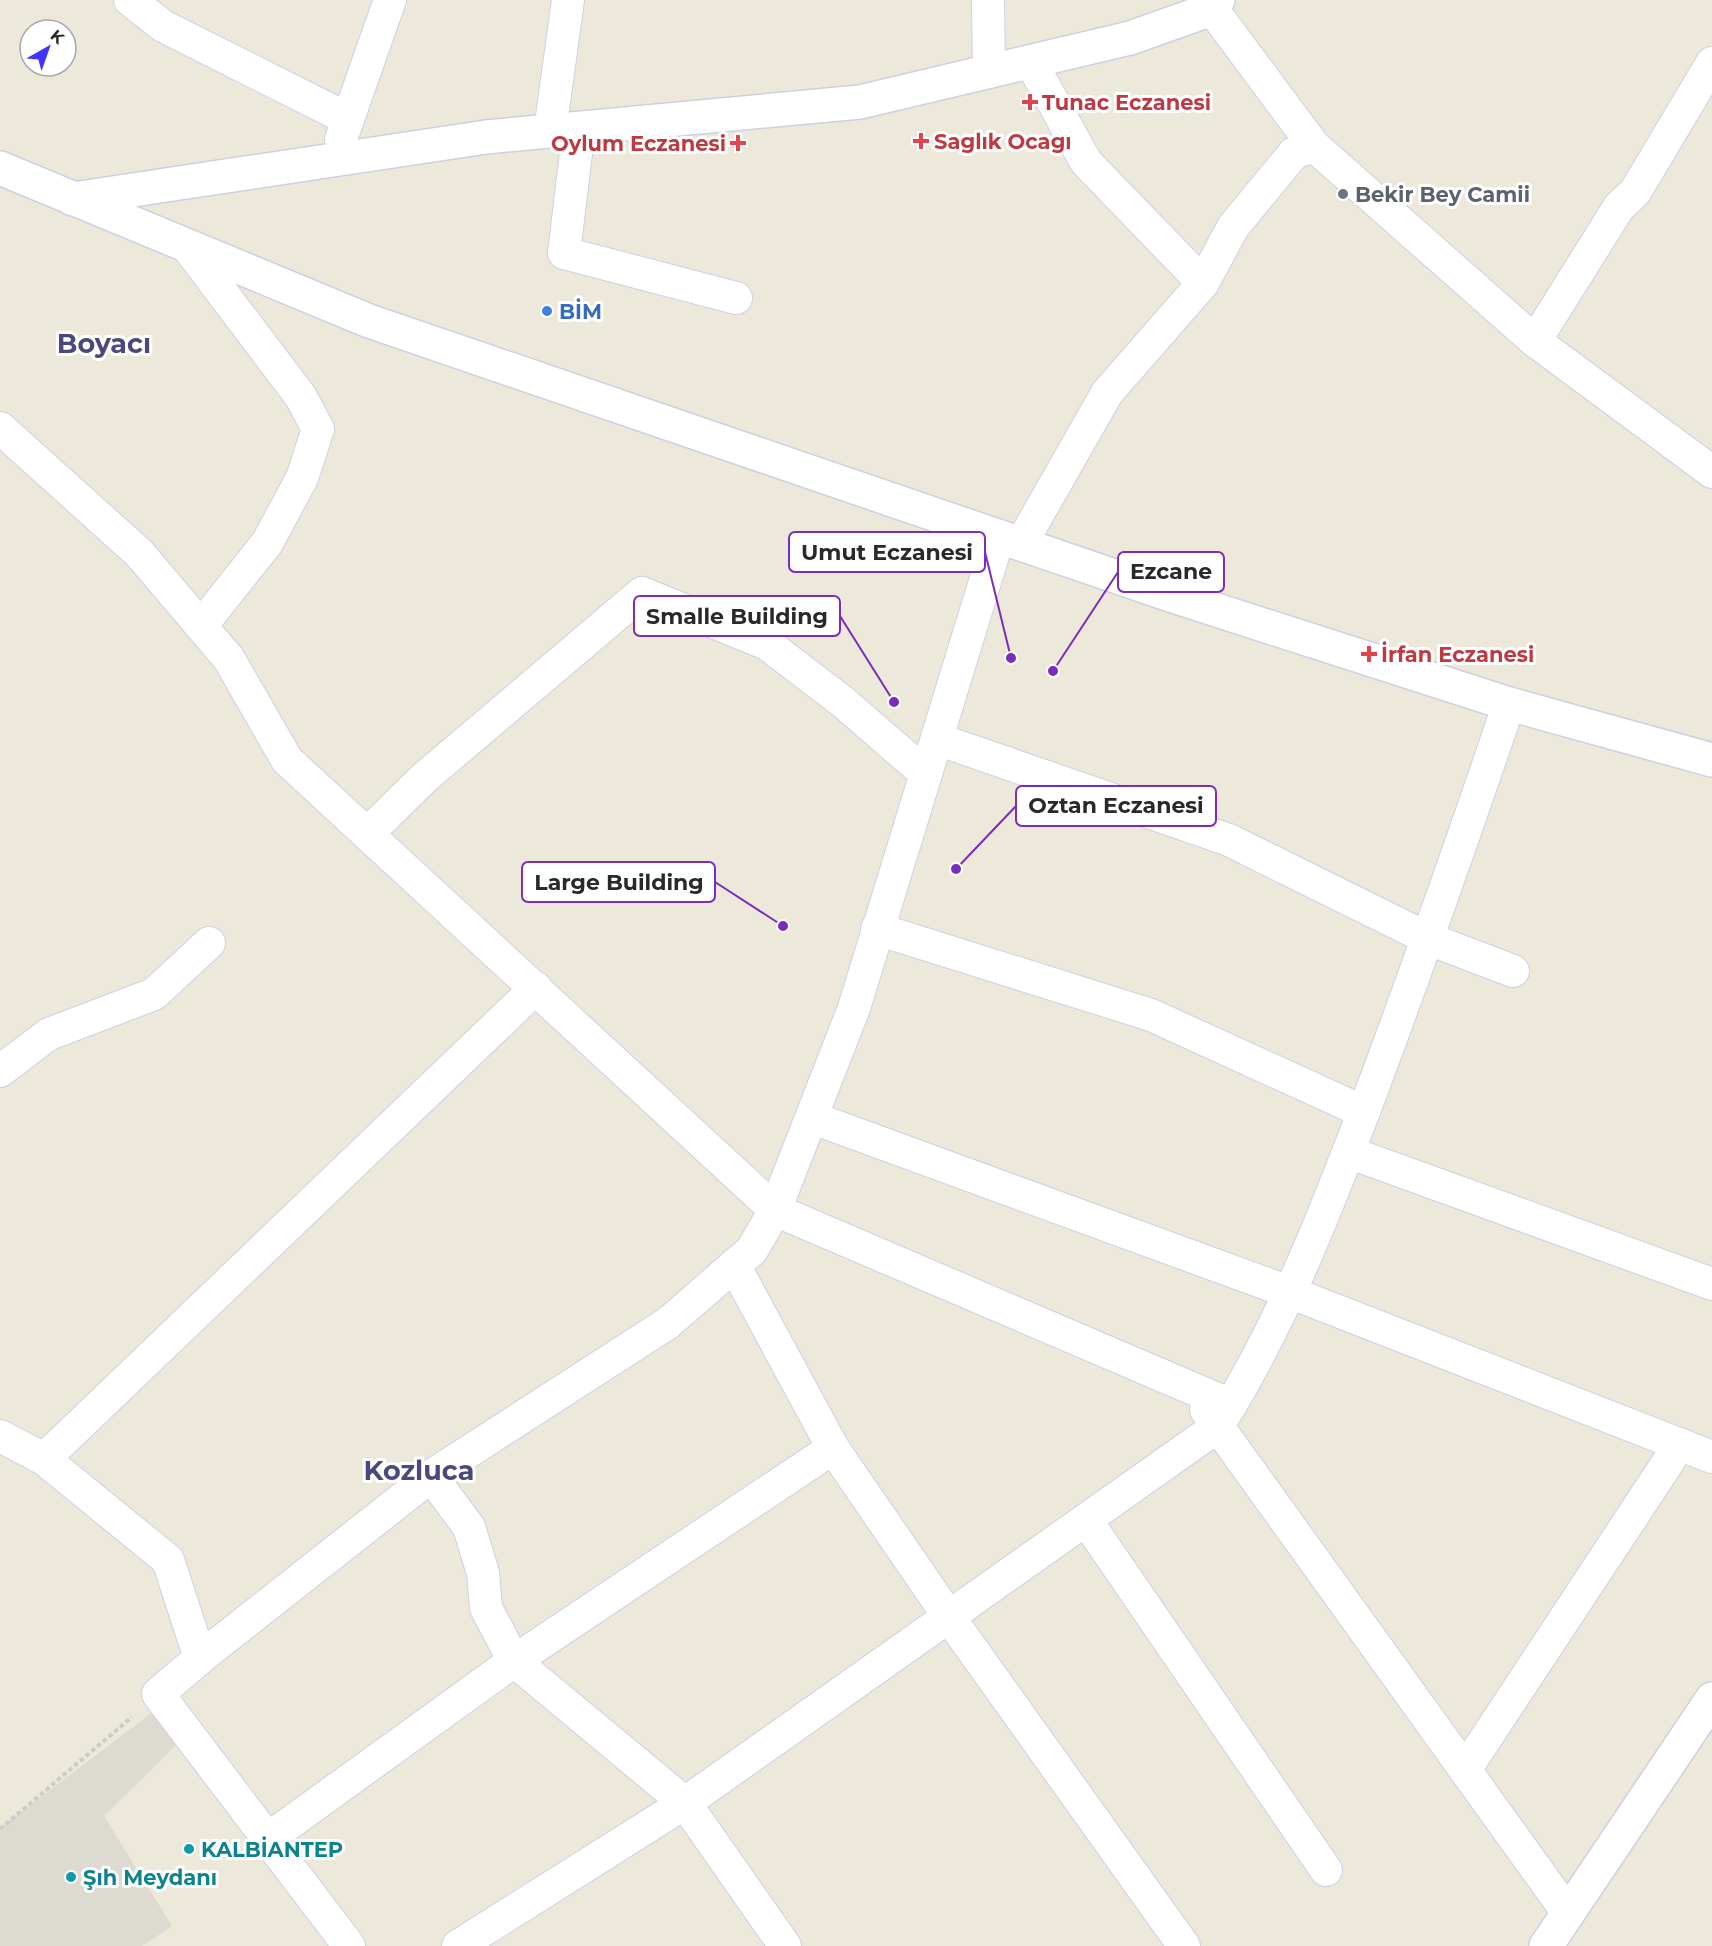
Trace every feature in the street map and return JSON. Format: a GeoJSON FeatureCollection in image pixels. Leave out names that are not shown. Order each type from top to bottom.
{"type":"FeatureCollection","features":[{"type":"Feature","properties":{"kind":"street"},"geometry":{"type":"LineString","coordinates":[[130,0],[163,26],[348,119]]}},
{"type":"Feature","properties":{"kind":"street"},"geometry":{"type":"LineString","coordinates":[[334,159],[390,0]]}},
{"type":"Feature","properties":{"kind":"street"},"geometry":{"type":"LineString","coordinates":[[568,0],[564,253],[735,298]]}},
{"type":"Feature","properties":{"kind":"street"},"geometry":{"type":"LineString","coordinates":[[985,2],[989,72]]}},
{"type":"Feature","properties":{"kind":"street"},"geometry":{"type":"LineString","coordinates":[[73,199],[486,137],[860,102],[1130,38],[1215,5],[1314,146],[1535,341],[1712,472]]}},
{"type":"Feature","properties":{"kind":"street"},"geometry":{"type":"LineString","coordinates":[[1031,62],[1086,162],[1203,283]]}},
{"type":"Feature","properties":{"kind":"street"},"geometry":{"type":"LineString","coordinates":[[1535,341],[1619,207],[1635,192],[1712,63]]}},
{"type":"Feature","properties":{"kind":"street"},"geometry":{"type":"LineString","coordinates":[[349,1946],[158,1694],[200,1658],[431,1476],[668,1323],[752,1250],[775,1210],[813,1118],[854,1008],[937,739],[1010,540],[1107,393],[1203,283],[1233,227],[1294,153],[1314,146]]}},
{"type":"Feature","properties":{"kind":"street"},"geometry":{"type":"LineString","coordinates":[[0,168],[369,321],[1170,595],[1509,704],[1712,760]]}},
{"type":"Feature","properties":{"kind":"street"},"geometry":{"type":"LineString","coordinates":[[186,245],[301,398],[318,429],[302,478],[267,543],[201,626]]}},
{"type":"Feature","properties":{"kind":"street"},"geometry":{"type":"LineString","coordinates":[[0,428],[139,553],[229,659],[287,760],[775,1210],[1195,1391],[1224,1416],[1465,1770],[1568,1913]]}},
{"type":"Feature","properties":{"kind":"street"},"geometry":{"type":"LineString","coordinates":[[367,834],[424,778],[642,593],[767,644],[843,702],[926,774]]}},
{"type":"Feature","properties":{"kind":"street"},"geometry":{"type":"LineString","coordinates":[[458,1946],[685,1803],[1086,1520],[1224,1416],[1249,1376],[1321,1223],[1429,939],[1509,704]]}},
{"type":"Feature","properties":{"kind":"street"},"geometry":{"type":"LineString","coordinates":[[937,739],[1229,840],[1429,939],[1513,971]]}},
{"type":"Feature","properties":{"kind":"street"},"geometry":{"type":"LineString","coordinates":[[877,929],[1151,1015],[1364,1112]]}},
{"type":"Feature","properties":{"kind":"street"},"geometry":{"type":"LineString","coordinates":[[0,1071],[49,1035],[154,994],[209,944]]}},
{"type":"Feature","properties":{"kind":"street"},"geometry":{"type":"LineString","coordinates":[[44,1459],[536,988]]}},
{"type":"Feature","properties":{"kind":"street"},"geometry":{"type":"LineString","coordinates":[[813,1118],[1289,1292],[1712,1457]]}},
{"type":"Feature","properties":{"kind":"street"},"geometry":{"type":"LineString","coordinates":[[1348,1152],[1712,1284]]}},
{"type":"Feature","properties":{"kind":"street"},"geometry":{"type":"LineString","coordinates":[[734,1265],[833,1448],[949,1617],[1184,1946]]}},
{"type":"Feature","properties":{"kind":"street"},"geometry":{"type":"LineString","coordinates":[[0,1436],[44,1459],[168,1560],[200,1658]]}},
{"type":"Feature","properties":{"kind":"street"},"geometry":{"type":"LineString","coordinates":[[1465,1770],[1680,1444]]}},
{"type":"Feature","properties":{"kind":"street"},"geometry":{"type":"LineString","coordinates":[[269,1838],[514,1661],[833,1448]]}},
{"type":"Feature","properties":{"kind":"street"},"geometry":{"type":"LineString","coordinates":[[431,1476],[469,1527],[483,1573],[486,1608],[514,1661],[685,1803],[785,1946]]}},
{"type":"Feature","properties":{"kind":"street"},"geometry":{"type":"LineString","coordinates":[[1086,1520],[1326,1870]]}},
{"type":"Feature","properties":{"kind":"street"},"geometry":{"type":"LineString","coordinates":[[1546,1946],[1712,1699]]}},
{"type":"Feature","properties":{"kind":"path"},"geometry":{"type":"LineString","coordinates":[[0,1829],[158,1694]]}},
{"type":"Feature","properties":{"kind":"shaded area","name":"Şıh Meydanı"},"geometry":{"type":"Polygon","coordinates":[[[153,1712],[178,1743],[104,1816],[172,1926],[142,1946],[0,1946],[0,1828],[153,1712]]]}},
{"type":"Feature","properties":{"kind":"place","name":"Tunac Eczanesi"},"geometry":{"type":"Point","coordinates":[1030,102]}},
{"type":"Feature","properties":{"kind":"place","name":"Saglık Ocagı"},"geometry":{"type":"Point","coordinates":[921,141]}},
{"type":"Feature","properties":{"kind":"place","name":"Oylum Eczanesi"},"geometry":{"type":"Point","coordinates":[738,143]}},
{"type":"Feature","properties":{"kind":"place","name":"Bekir Bey Camii"},"geometry":{"type":"Point","coordinates":[1343,194]}},
{"type":"Feature","properties":{"kind":"place","name":"BİM"},"geometry":{"type":"Point","coordinates":[547,311]}},
{"type":"Feature","properties":{"kind":"place","name":"İrfan Eczanesi"},"geometry":{"type":"Point","coordinates":[1369,654]}},
{"type":"Feature","properties":{"kind":"place","name":"Umut Eczanesi"},"geometry":{"type":"Point","coordinates":[1011,658]}},
{"type":"Feature","properties":{"kind":"place","name":"Ezcane"},"geometry":{"type":"Point","coordinates":[1053,671]}},
{"type":"Feature","properties":{"kind":"place","name":"Smalle Building"},"geometry":{"type":"Point","coordinates":[894,702]}},
{"type":"Feature","properties":{"kind":"place","name":"Oztan Eczanesi"},"geometry":{"type":"Point","coordinates":[956,869]}},
{"type":"Feature","properties":{"kind":"place","name":"Large Building"},"geometry":{"type":"Point","coordinates":[783,926]}},
{"type":"Feature","properties":{"kind":"place","name":"KALBİANTEP"},"geometry":{"type":"Point","coordinates":[189,1849]}},
{"type":"Feature","properties":{"kind":"place","name":"Şıh Meydanı"},"geometry":{"type":"Point","coordinates":[71,1877]}},
{"type":"Feature","properties":{"kind":"district","name":"Boyacı"},"geometry":{"type":"Point","coordinates":[104,343]}},
{"type":"Feature","properties":{"kind":"district","name":"Kozluca"},"geometry":{"type":"Point","coordinates":[419,1470]}}]}
